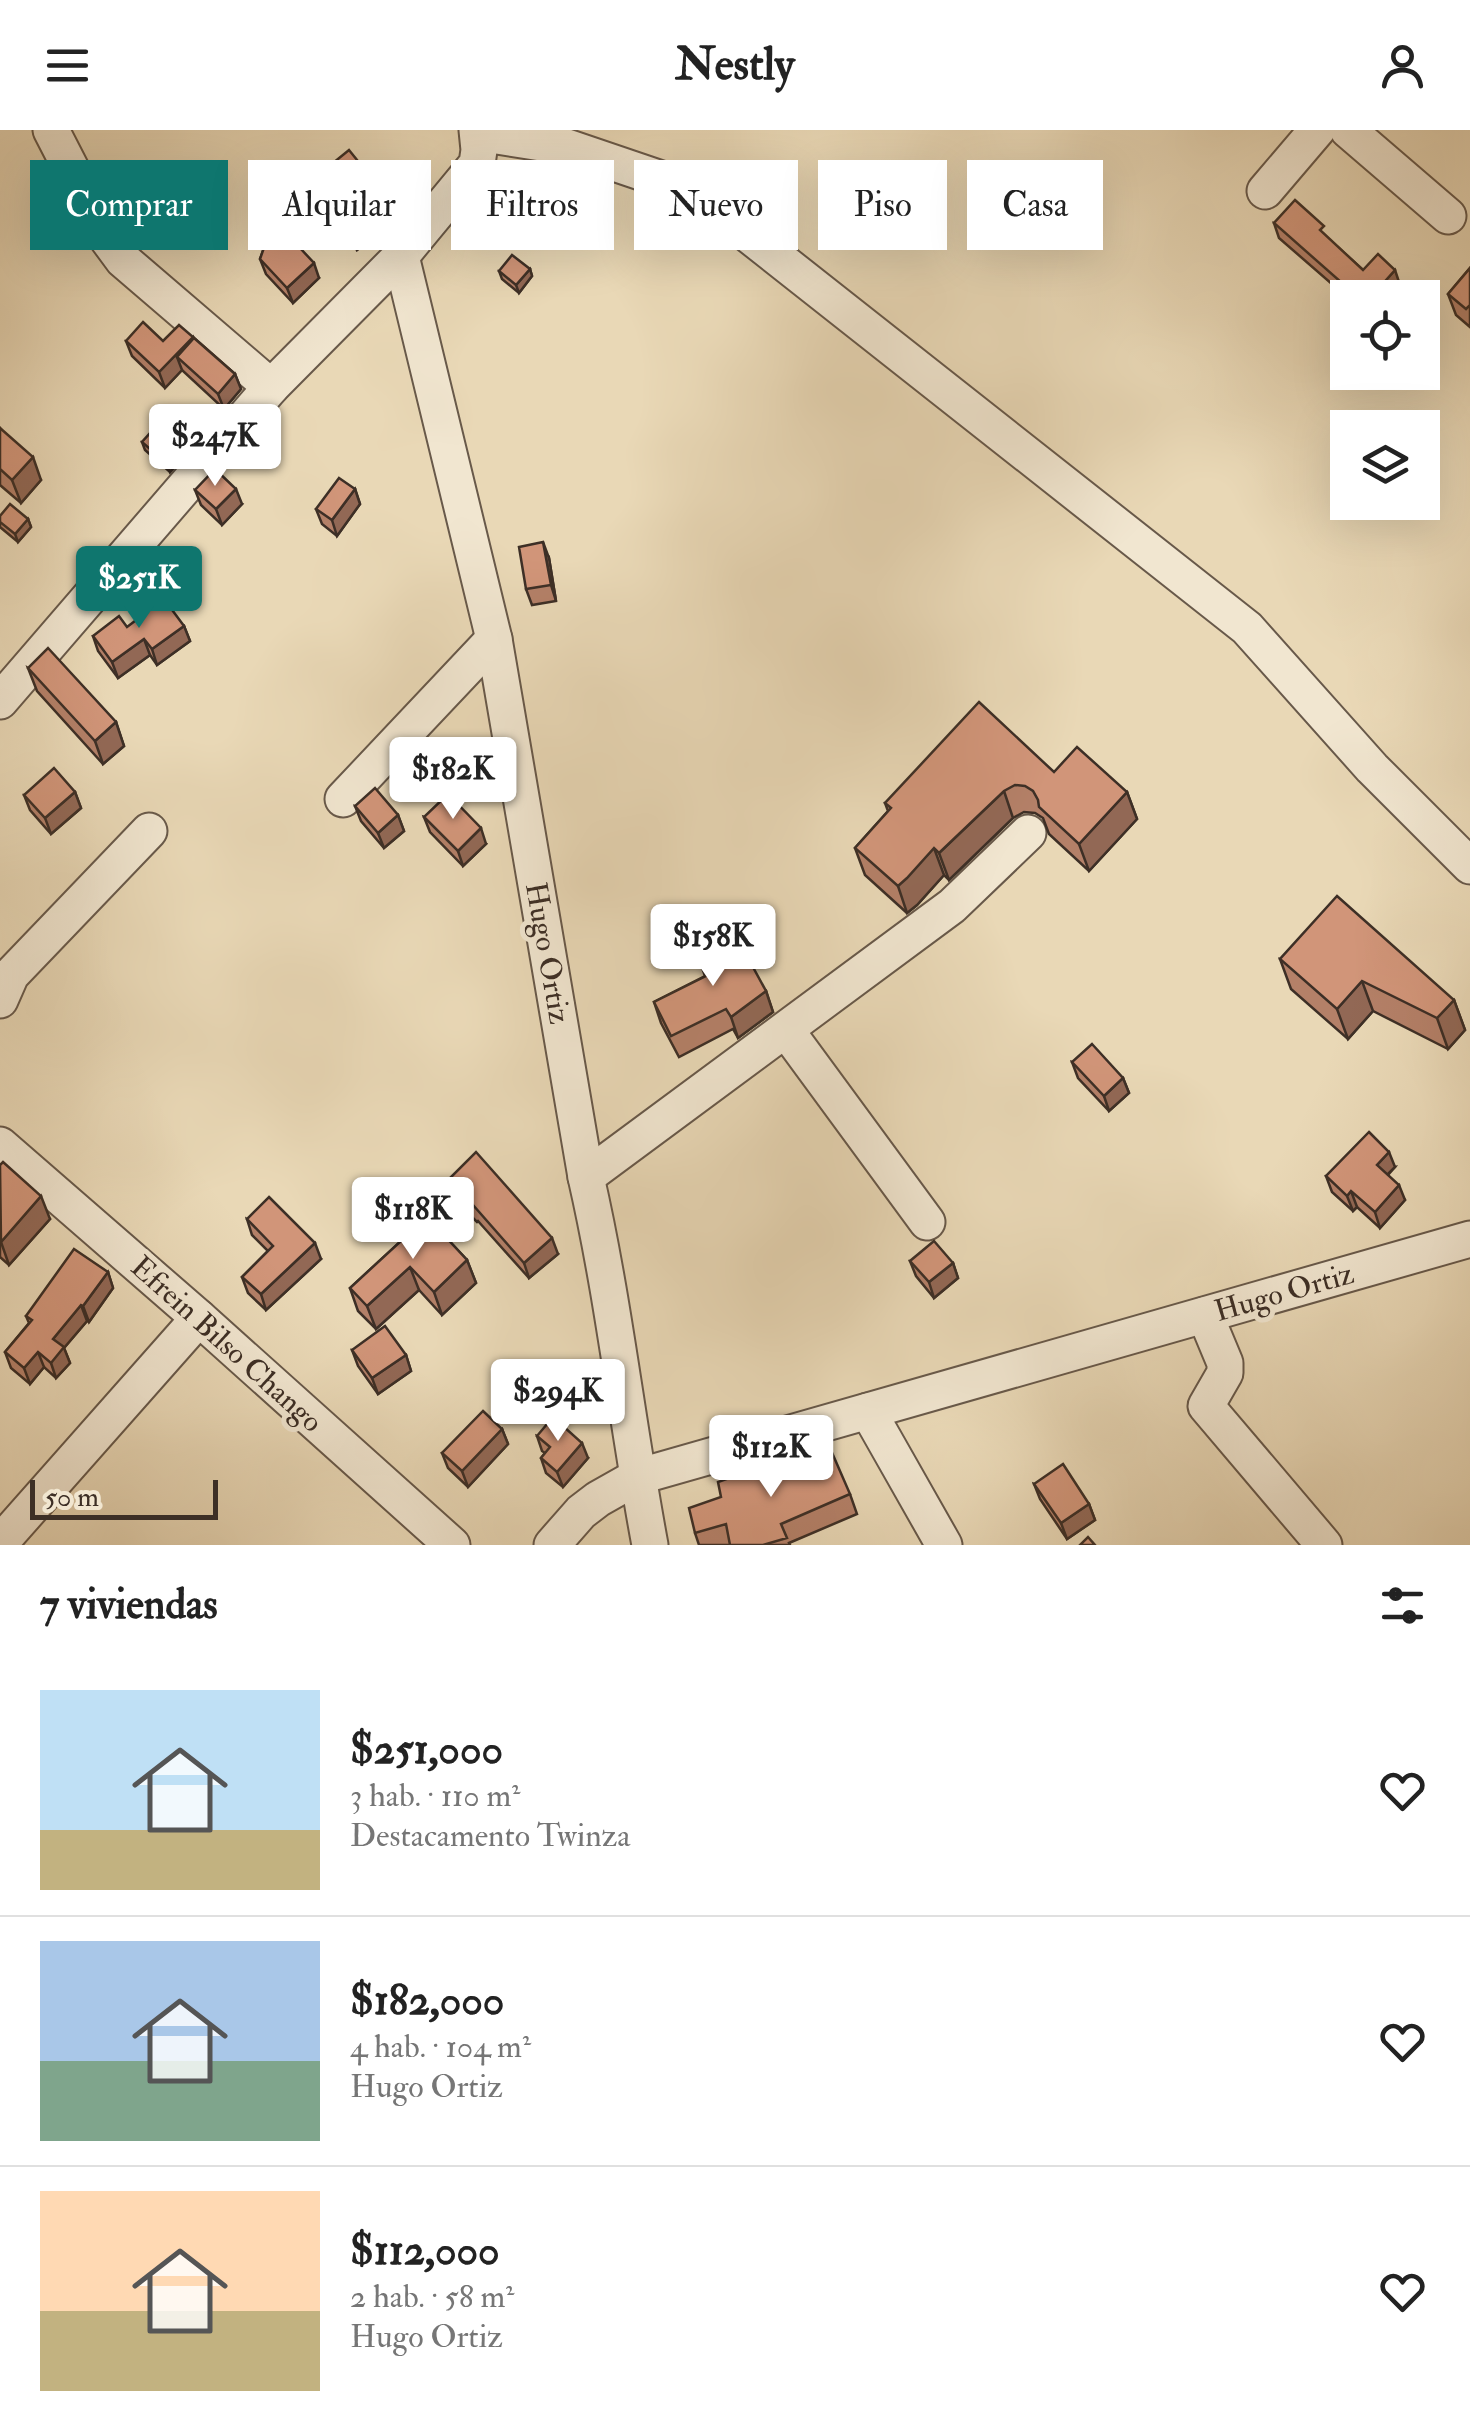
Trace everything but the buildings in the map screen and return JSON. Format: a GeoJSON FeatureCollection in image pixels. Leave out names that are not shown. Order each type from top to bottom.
{"type":"FeatureCollection","features":[{"type":"Feature","properties":{"kind":"street"},"geometry":{"type":"LineString","coordinates":[[51,130],[106,238],[124,260],[272,387]]}},
{"type":"Feature","properties":{"kind":"street"},"geometry":{"type":"LineString","coordinates":[[1265,191],[1317,130]]}},
{"type":"Feature","properties":{"kind":"street"},"geometry":{"type":"LineString","coordinates":[[1348,130],[1448,216]]}},
{"type":"Feature","properties":{"kind":"street"},"geometry":{"type":"LineString","coordinates":[[0,702],[272,387],[401,256],[477,164],[477,132],[567,147],[670,182],[707,202],[1247,628],[1372,768],[1470,866]]}},
{"type":"Feature","properties":{"kind":"street","name":"Hugo Ortiz"},"geometry":{"type":"LineString","coordinates":[[401,256],[494,639],[586,1177],[600,1237],[637,1478]]}},
{"type":"Feature","properties":{"kind":"street"},"geometry":{"type":"LineString","coordinates":[[343,798],[494,639]]}},
{"type":"Feature","properties":{"kind":"street"},"geometry":{"type":"LineString","coordinates":[[0,1000],[11,975],[148,831]]}},
{"type":"Feature","properties":{"kind":"street"},"geometry":{"type":"LineString","coordinates":[[586,1177],[952,906],[1028,833]]}},
{"type":"Feature","properties":{"kind":"street"},"geometry":{"type":"LineString","coordinates":[[786,1030],[926,1222]]}},
{"type":"Feature","properties":{"kind":"street","name":"Efrein Bilso Chango"},"geometry":{"type":"LineString","coordinates":[[0,1145],[452,1545]]}},
{"type":"Feature","properties":{"kind":"street","name":"Hugo Ortiz"},"geometry":{"type":"LineString","coordinates":[[552,1545],[580,1512],[637,1478],[1470,1239]]}},
{"type":"Feature","properties":{"kind":"street"},"geometry":{"type":"LineString","coordinates":[[1205,1315],[1225,1363],[1225,1373],[1206,1406],[1324,1545]]}},
{"type":"Feature","properties":{"kind":"street"},"geometry":{"type":"LineString","coordinates":[[0,1543],[199,1318]]}},
{"type":"Feature","properties":{"kind":"street"},"geometry":{"type":"LineString","coordinates":[[868,1411],[944,1545]]}},
{"type":"Feature","properties":{"kind":"street"},"geometry":{"type":"LineString","coordinates":[[637,1478],[650,1545]]}}]}
